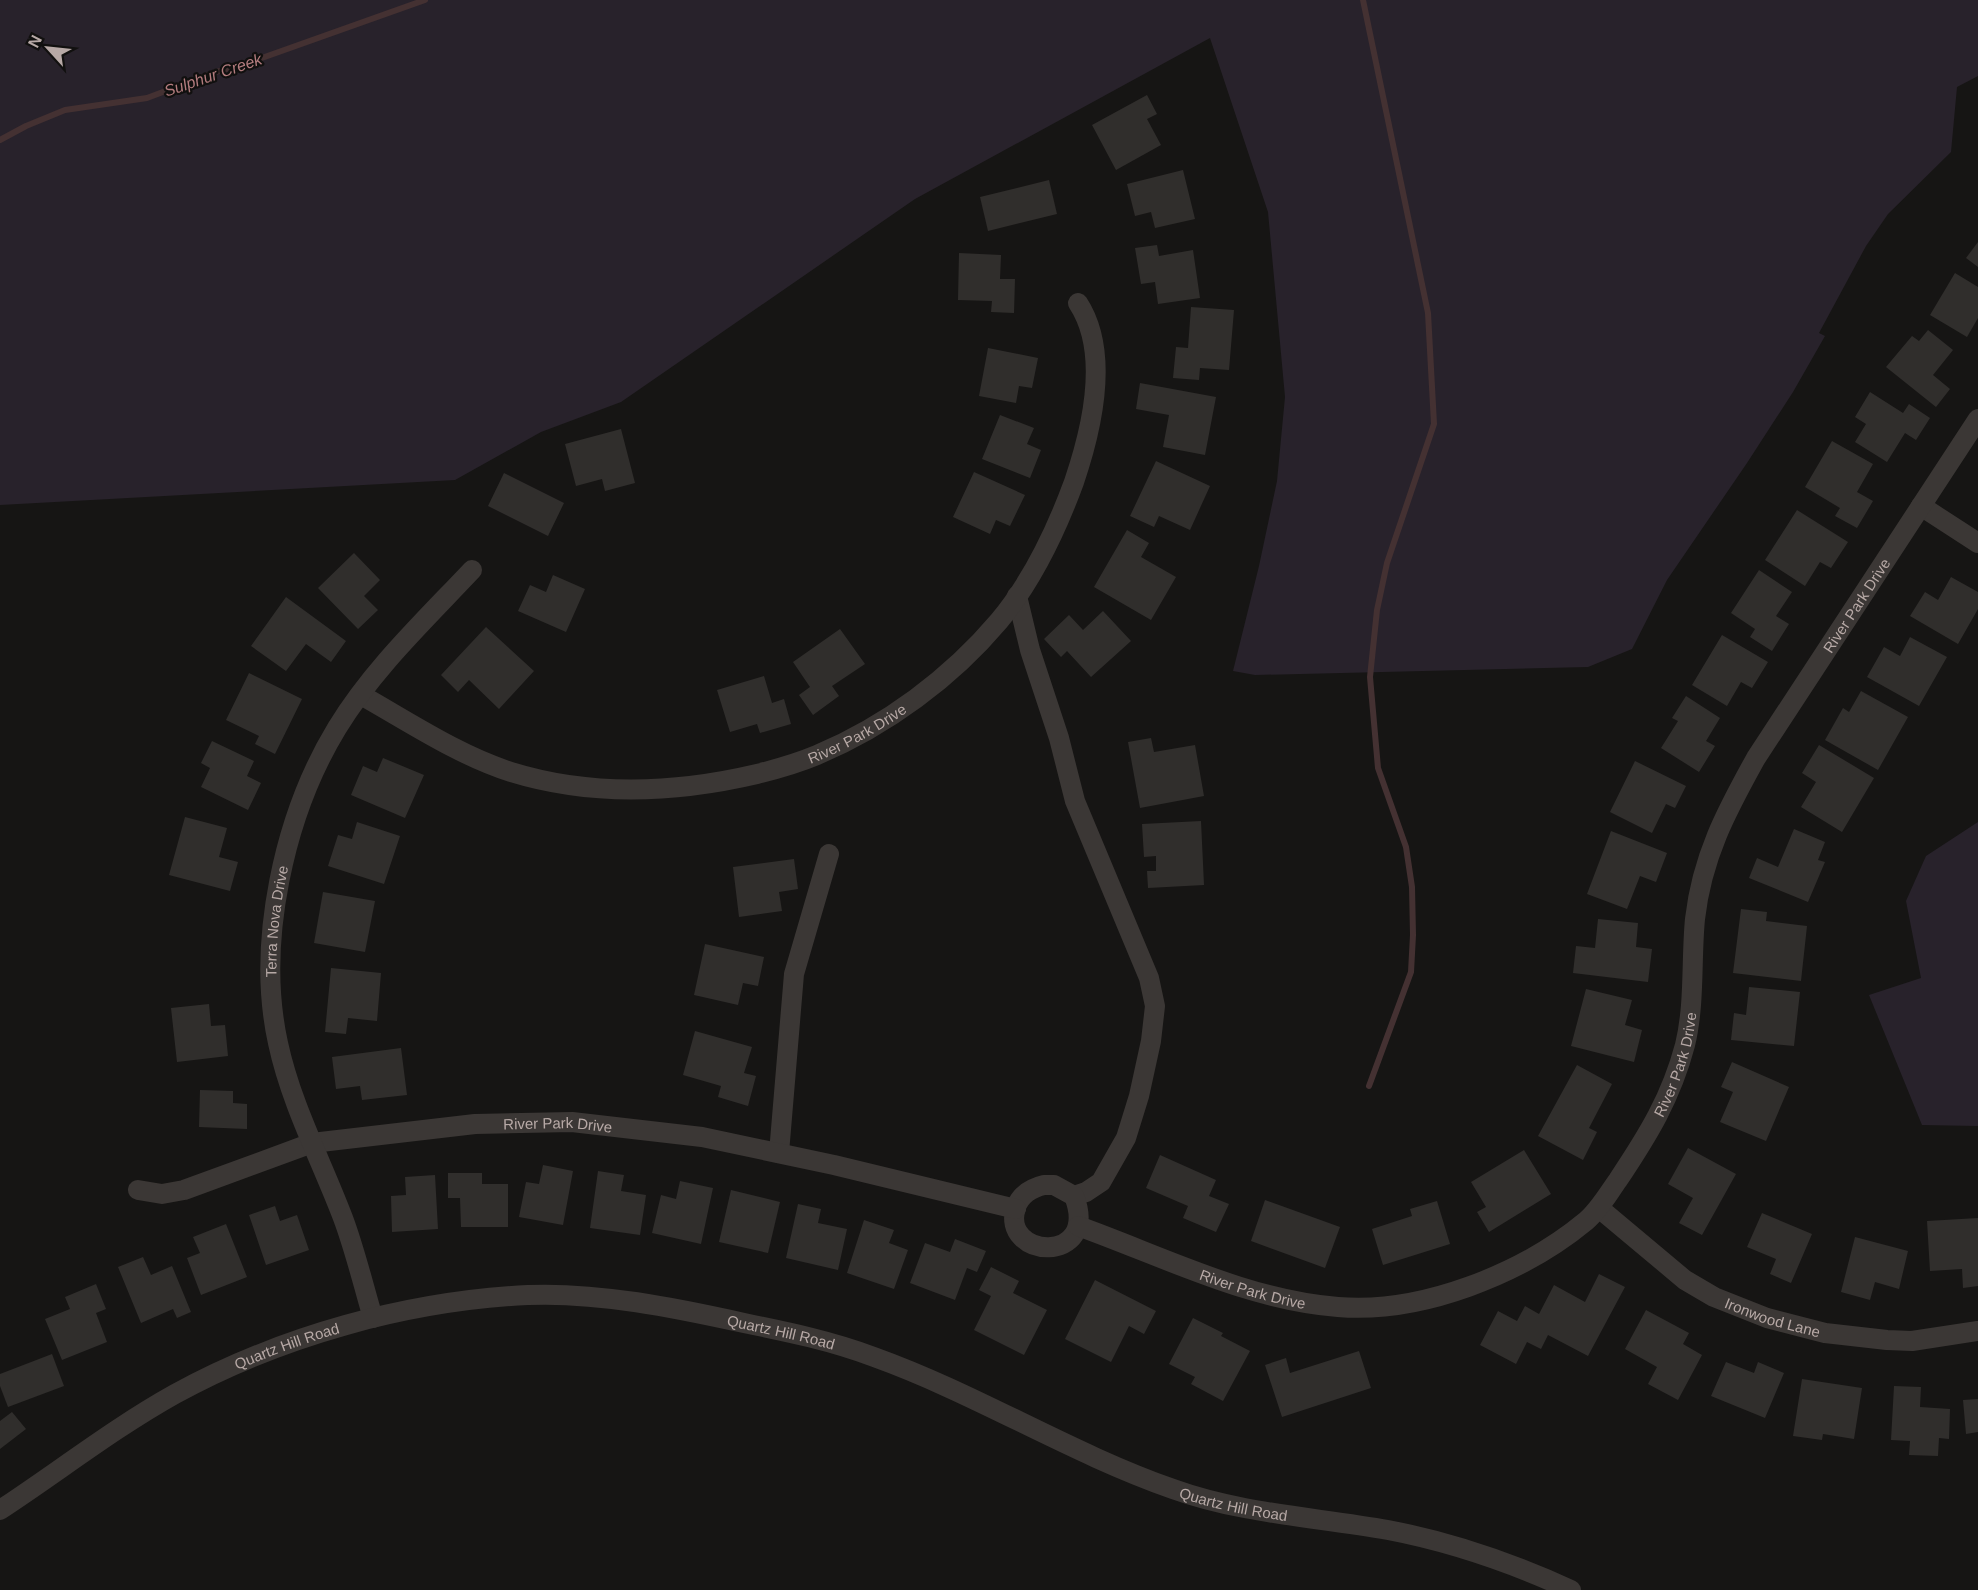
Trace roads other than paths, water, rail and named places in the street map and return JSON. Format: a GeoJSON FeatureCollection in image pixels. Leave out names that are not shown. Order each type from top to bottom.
{"type":"FeatureCollection","features":[{"type":"Feature","properties":{"kind":"street","name":"River Park Drive"},"geometry":{"type":"LineString","coordinates":[[361,695],[467,755],[513,772],[595,788],[639,790],[683,788],[729,780],[814,757],[857,736],[922,695],[971,650],[999,621],[1049,543],[1062,516],[1089,427],[1096,357],[1084,313],[1078,303]]}},
{"type":"Feature","properties":{"kind":"street","name":"River Park Drive"},"geometry":{"type":"LineString","coordinates":[[1078,1226],[1209,1276],[1264,1294],[1338,1307],[1380,1306],[1456,1292],[1508,1270],[1586,1221],[1599,1208],[1658,1117],[1675,1079],[1686,1040],[1690,1010],[1698,899],[1707,860],[1725,813],[1756,758],[1978,419]]}},
{"type":"Feature","properties":{"kind":"street"},"geometry":{"type":"LineString","coordinates":[[1921,506],[1978,543]]}},
{"type":"Feature","properties":{"kind":"street","name":"Terra Nova Drive"},"geometry":{"type":"LineString","coordinates":[[373,1318],[343,1219],[287,1077],[278,1042],[270,978],[272,922],[288,846],[310,784],[337,728],[389,658],[472,570]]}},
{"type":"Feature","properties":{"kind":"street"},"geometry":{"type":"LineString","coordinates":[[1017,596],[1030,650],[1059,738],[1075,801],[1149,978],[1155,1006],[1151,1041],[1126,1138],[1101,1182],[1086,1192],[1074,1196]]}},
{"type":"Feature","properties":{"kind":"street"},"geometry":{"type":"LineString","coordinates":[[779,1153],[794,974],[829,854]]}},
{"type":"Feature","properties":{"kind":"street","name":"River Park Drive"},"geometry":{"type":"LineString","coordinates":[[138,1190],[162,1194],[184,1190],[312,1143],[475,1124],[572,1122],[702,1137],[1016,1209]]}},
{"type":"Feature","properties":{"kind":"street"},"geometry":{"type":"LineString","coordinates":[[1054,1185],[1074,1196],[1079,1216],[1078,1226],[1073,1235],[1056,1247],[1046,1249],[1026,1241],[1016,1223],[1016,1209],[1025,1194],[1033,1187],[1054,1185]]}},
{"type":"Feature","properties":{"kind":"street","name":"Ironwood Lane"},"geometry":{"type":"LineString","coordinates":[[1599,1208],[1684,1280],[1714,1297],[1767,1318],[1825,1333],[1887,1340],[1912,1341],[1978,1331]]}},
{"type":"Feature","properties":{"kind":"street","name":"Quartz Hill Road"},"geometry":{"type":"LineString","coordinates":[[0,1510],[176,1394],[280,1345],[373,1318],[451,1304],[530,1295],[609,1299],[801,1335],[869,1355],[910,1370],[1140,1477],[1177,1491],[1255,1510],[1352,1524],[1425,1538],[1480,1553],[1571,1590]]}},
{"type":"Feature","properties":{"kind":"waterway","name":"Sulphur Creek"},"geometry":{"type":"LineString","coordinates":[[0,140],[26,126],[65,110],[147,98],[425,0]]}},
{"type":"Feature","properties":{"kind":"waterway"},"geometry":{"type":"LineString","coordinates":[[1363,0],[1428,313],[1434,424],[1387,563],[1377,610],[1370,677],[1378,768],[1406,847],[1412,887],[1413,935],[1411,972],[1369,1086]]}}]}
